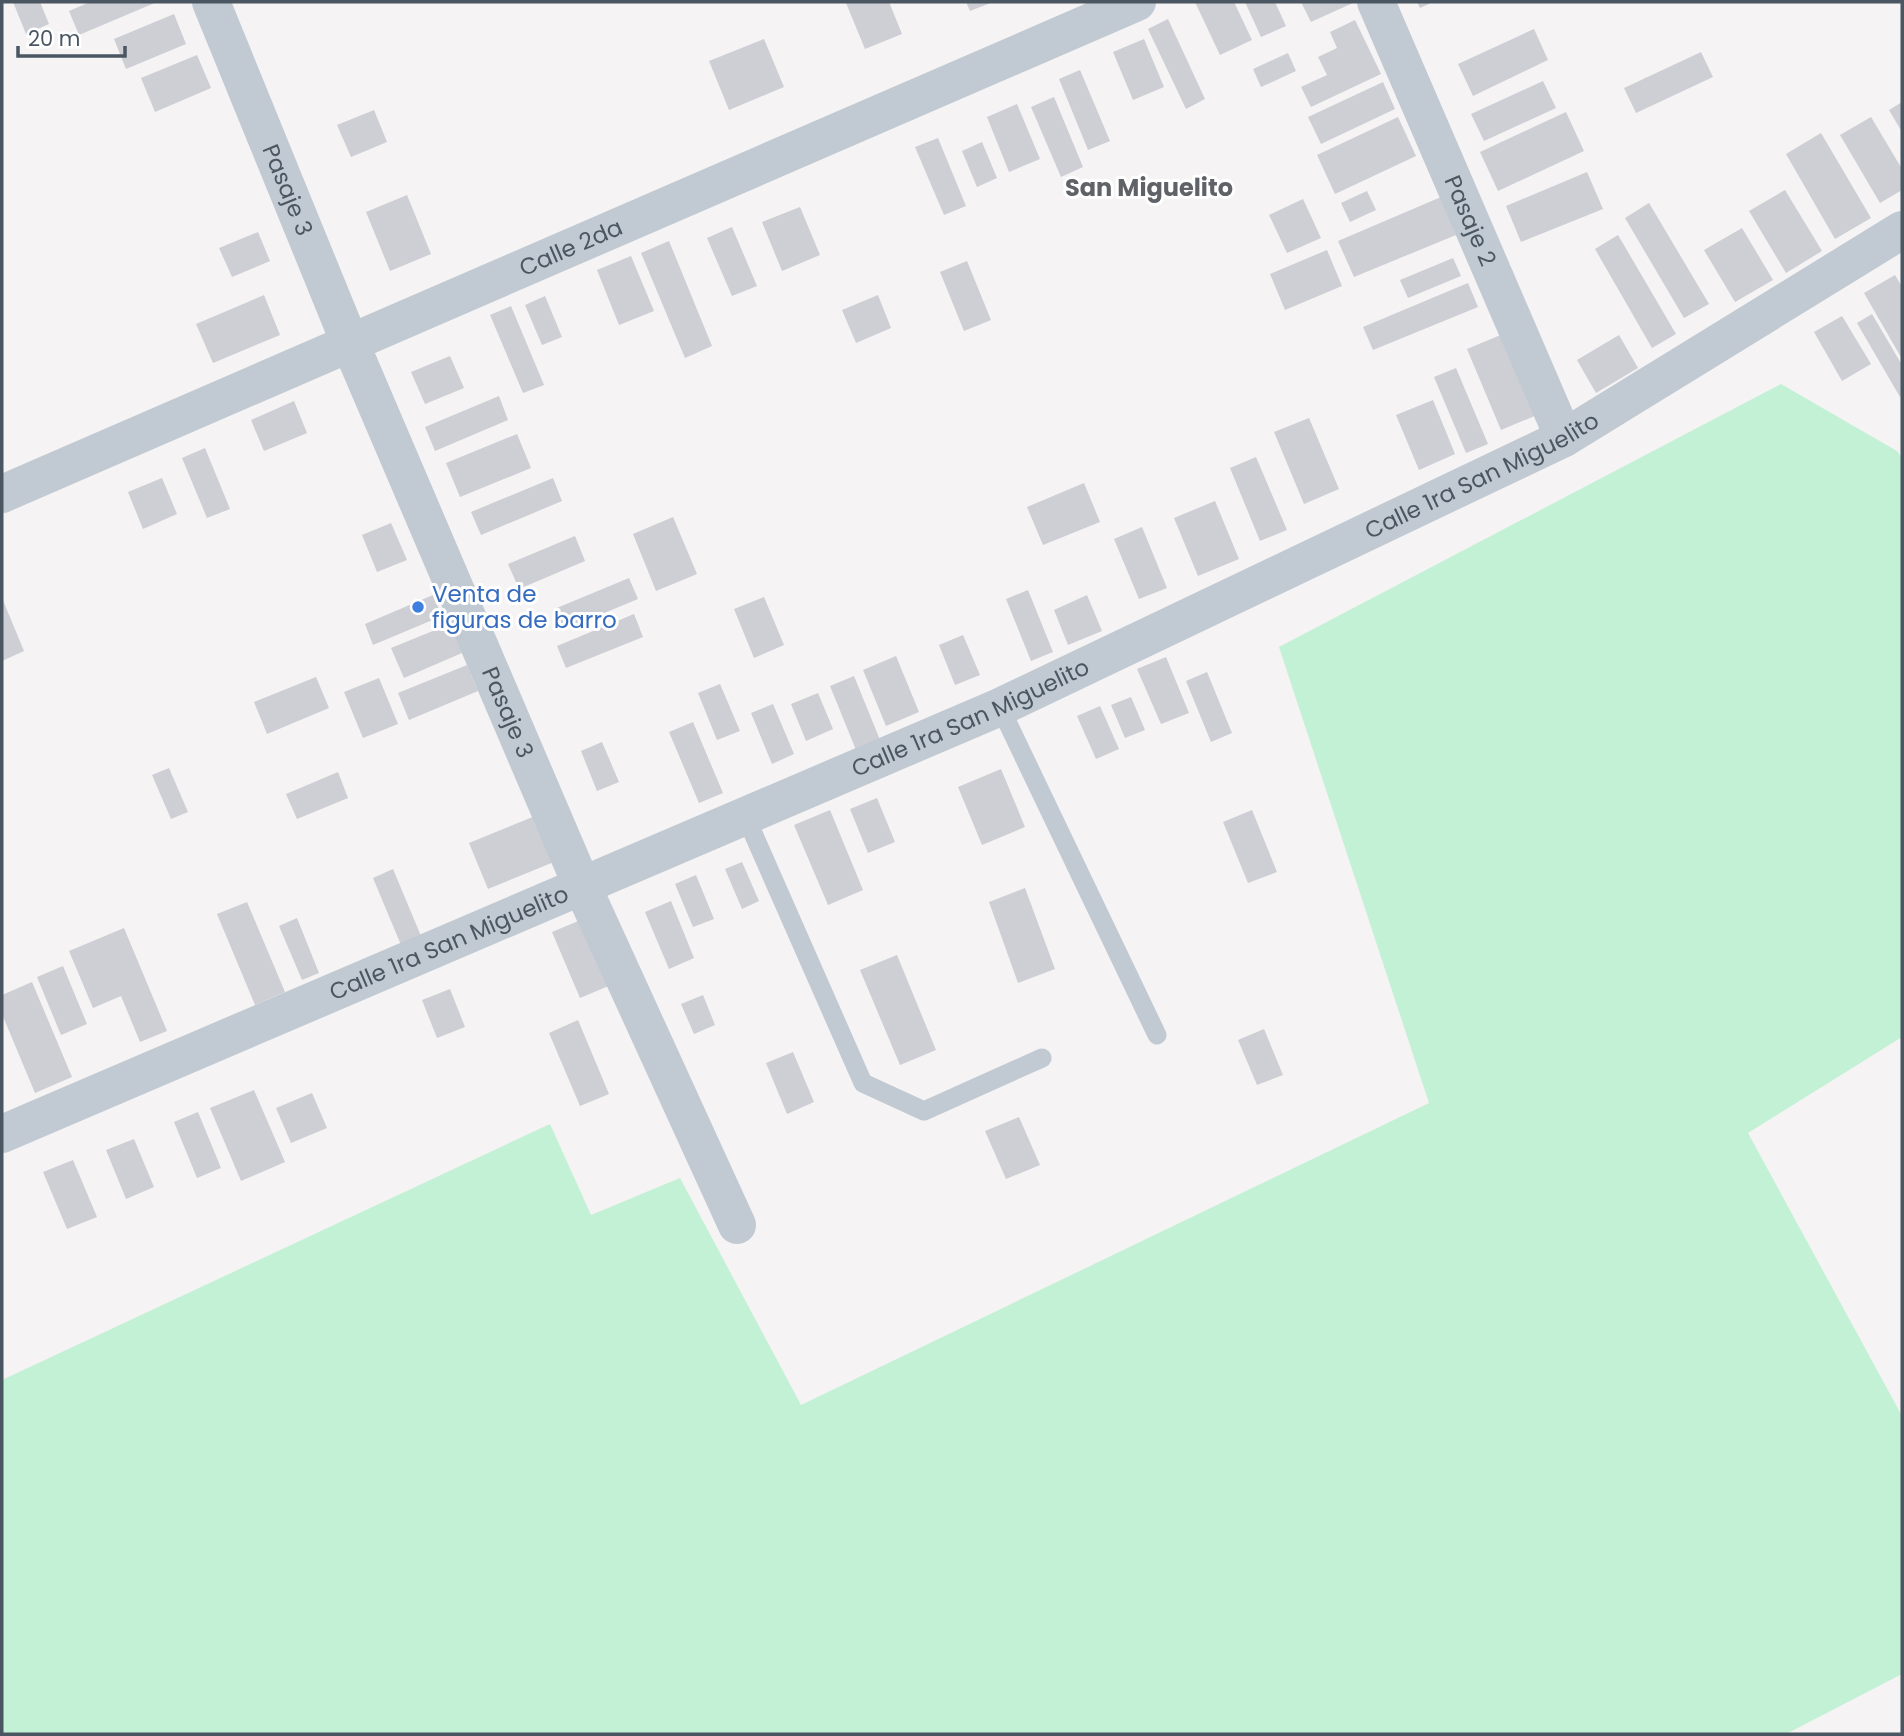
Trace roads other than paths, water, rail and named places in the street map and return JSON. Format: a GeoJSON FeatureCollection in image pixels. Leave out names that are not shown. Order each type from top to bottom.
{"type":"FeatureCollection","features":[{"type":"Feature","properties":{"kind":"street","name":"Pasaje 3"},"geometry":{"type":"LineString","coordinates":[[211,2],[350,344],[582,886],[737,1225]]}},
{"type":"Feature","properties":{"kind":"street","name":"Calle 2da"},"geometry":{"type":"LineString","coordinates":[[2,494],[1138,2]]}},
{"type":"Feature","properties":{"kind":"street","name":"Pasaje 2"},"geometry":{"type":"LineString","coordinates":[[1376,2],[1564,438]]}},
{"type":"Feature","properties":{"kind":"street","name":"Calle 1ra San Miguelito"},"geometry":{"type":"LineString","coordinates":[[2,1134],[1000,707],[1564,438],[1900,234]]}},
{"type":"Feature","properties":{"kind":"lane"},"geometry":{"type":"LineString","coordinates":[[1000,707],[1157,1035]]}},
{"type":"Feature","properties":{"kind":"lane"},"geometry":{"type":"LineString","coordinates":[[745,815],[863,1083],[924,1111],[1042,1058]]}},
{"type":"Feature","properties":{"kind":"place","name":"Venta de figuras de barro"},"geometry":{"type":"Point","coordinates":[418,607]}},
{"type":"Feature","properties":{"kind":"district","name":"San Miguelito"},"geometry":{"type":"Point","coordinates":[1149,187]}}]}
